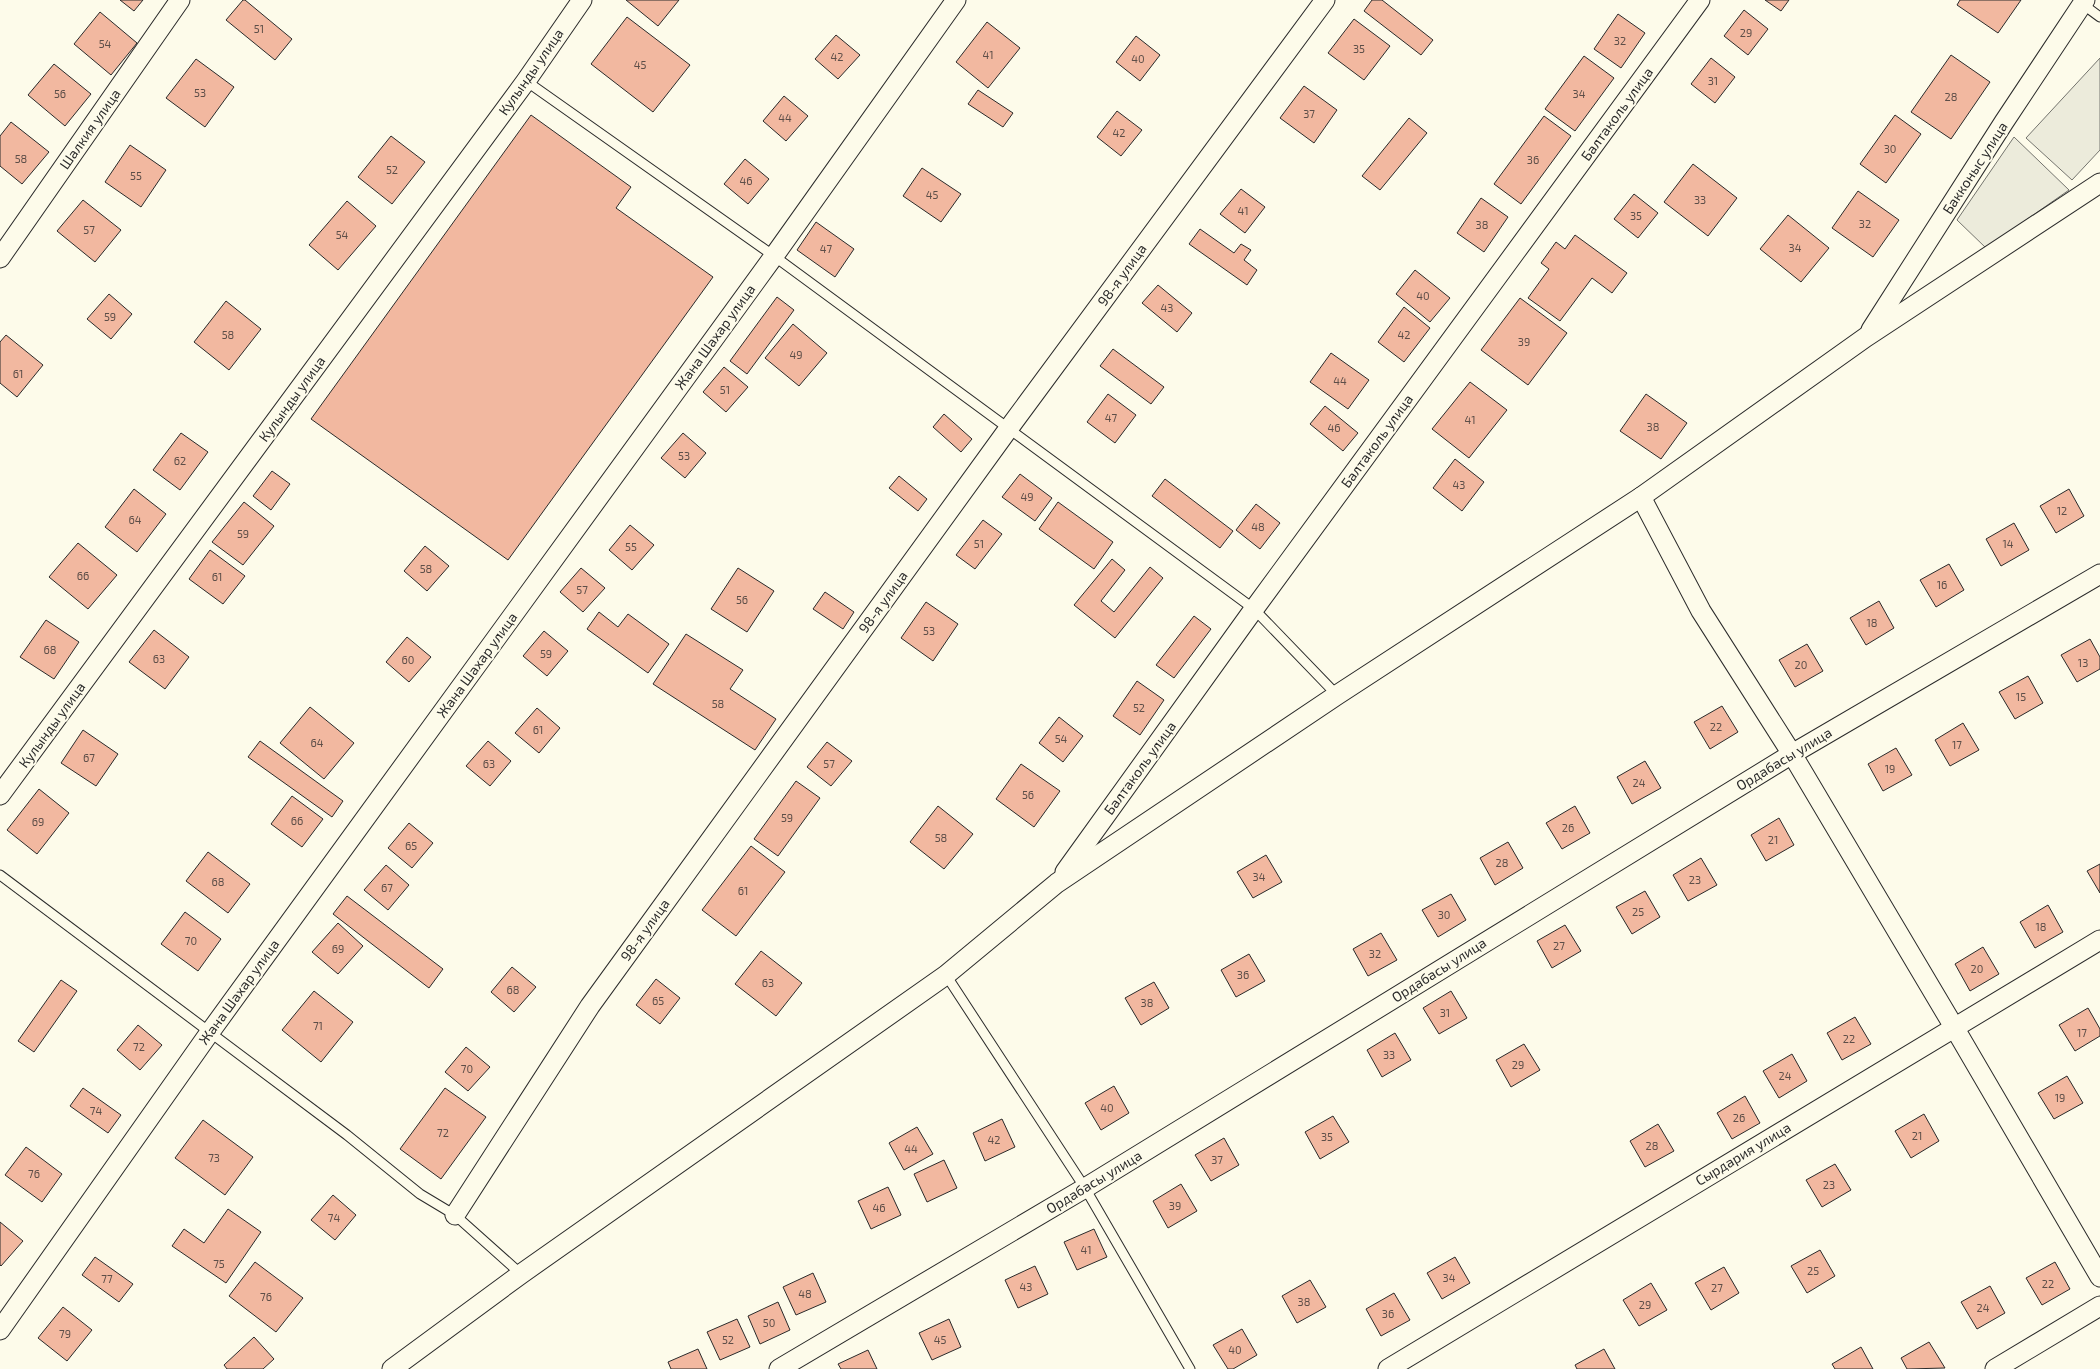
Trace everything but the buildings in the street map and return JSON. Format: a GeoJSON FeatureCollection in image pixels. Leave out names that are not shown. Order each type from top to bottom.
{"type":"FeatureCollection","features":[{"type":"Feature","properties":{"kind":"street","name":"Шалкия улица"},"geometry":{"type":"LineString","coordinates":[[0,258],[180,0]]}},
{"type":"Feature","properties":{"kind":"street","name":"Кулынды улица"},"geometry":{"type":"LineString","coordinates":[[0,796],[526,81],[582,0]]}},
{"type":"Feature","properties":{"kind":"street","name":"Жана Шахар улица"},"geometry":{"type":"LineString","coordinates":[[0,1330],[210,1032],[774,256],[956,0]]}},
{"type":"Feature","properties":{"kind":"street","name":"98-я улица"},"geometry":{"type":"LineString","coordinates":[[455,1215],[590,1006],[1008,428],[1325,0]]}},
{"type":"Feature","properties":{"kind":"street","name":"Балтаколь улица"},"geometry":{"type":"LineString","coordinates":[[1057,883],[1254,609],[1700,0]]}},
{"type":"Feature","properties":{"kind":"street","name":"Бакконыс улица"},"geometry":{"type":"LineString","coordinates":[[1866,337],[2082,1]]}},
{"type":"Feature","properties":{"kind":"street"},"geometry":{"type":"LineString","coordinates":[[392,1369],[521,1274],[946,975],[1057,883],[1337,695],[1641,497],[1866,337],[2100,183]]}},
{"type":"Feature","properties":{"kind":"street"},"geometry":{"type":"LineString","coordinates":[[1641,497],[1701,611],[1792,754],[2100,1278]]}},
{"type":"Feature","properties":{"kind":"street","name":"Ордабасы улица"},"geometry":{"type":"LineString","coordinates":[[779,1369],[1085,1188],[1792,754],[2100,574]]}},
{"type":"Feature","properties":{"kind":"street","name":"Сырдария улица"},"geometry":{"type":"LineString","coordinates":[[1388,1369],[2100,940]]}},
{"type":"Feature","properties":{"kind":"street"},"geometry":{"type":"LineString","coordinates":[[1995,1369],[2100,1306]]}},
{"type":"Feature","properties":{"kind":"lane"},"geometry":{"type":"LineString","coordinates":[[2082,1],[2100,17]]}},
{"type":"Feature","properties":{"kind":"lane"},"geometry":{"type":"LineString","coordinates":[[526,81],[774,256],[1254,609],[1337,695]]}},
{"type":"Feature","properties":{"kind":"lane"},"geometry":{"type":"LineString","coordinates":[[0,875],[347,1135],[420,1194],[455,1215],[521,1274]]}},
{"type":"Feature","properties":{"kind":"lane"},"geometry":{"type":"LineString","coordinates":[[946,975],[1085,1188],[1190,1369]]}},
{"type":"Feature","properties":{"kind":"shaded area"},"geometry":{"type":"Polygon","coordinates":[[[2100,58],[2100,150],[2072,180],[2026,138],[2100,58]]]}},
{"type":"Feature","properties":{"kind":"shaded area"},"geometry":{"type":"Polygon","coordinates":[[[2014,137],[2069,190],[1986,248],[1957,220],[2014,137]]]}}]}
